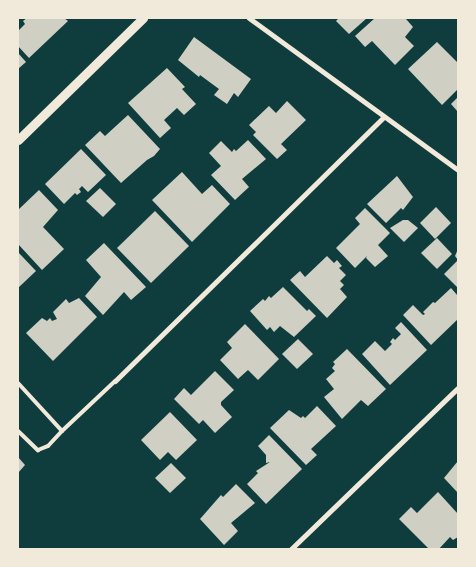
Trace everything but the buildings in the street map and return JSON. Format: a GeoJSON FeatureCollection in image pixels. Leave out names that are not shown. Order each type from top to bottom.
{"type":"FeatureCollection","features":[{"type":"Feature","properties":{"kind":"street"},"geometry":{"type":"LineString","coordinates":[[18,140],[143,18]]}},
{"type":"Feature","properties":{"kind":"street"},"geometry":{"type":"LineString","coordinates":[[248,18],[458,170]]}},
{"type":"Feature","properties":{"kind":"street"},"geometry":{"type":"LineString","coordinates":[[115,380],[384,117]]}},
{"type":"Feature","properties":{"kind":"street"},"geometry":{"type":"LineString","coordinates":[[290,550],[458,388]]}},
{"type":"Feature","properties":{"kind":"lane"},"geometry":{"type":"LineString","coordinates":[[18,430],[38,450],[48,446],[115,380]]}},
{"type":"Feature","properties":{"kind":"lane"},"geometry":{"type":"LineString","coordinates":[[18,383],[62,431]]}}]}
